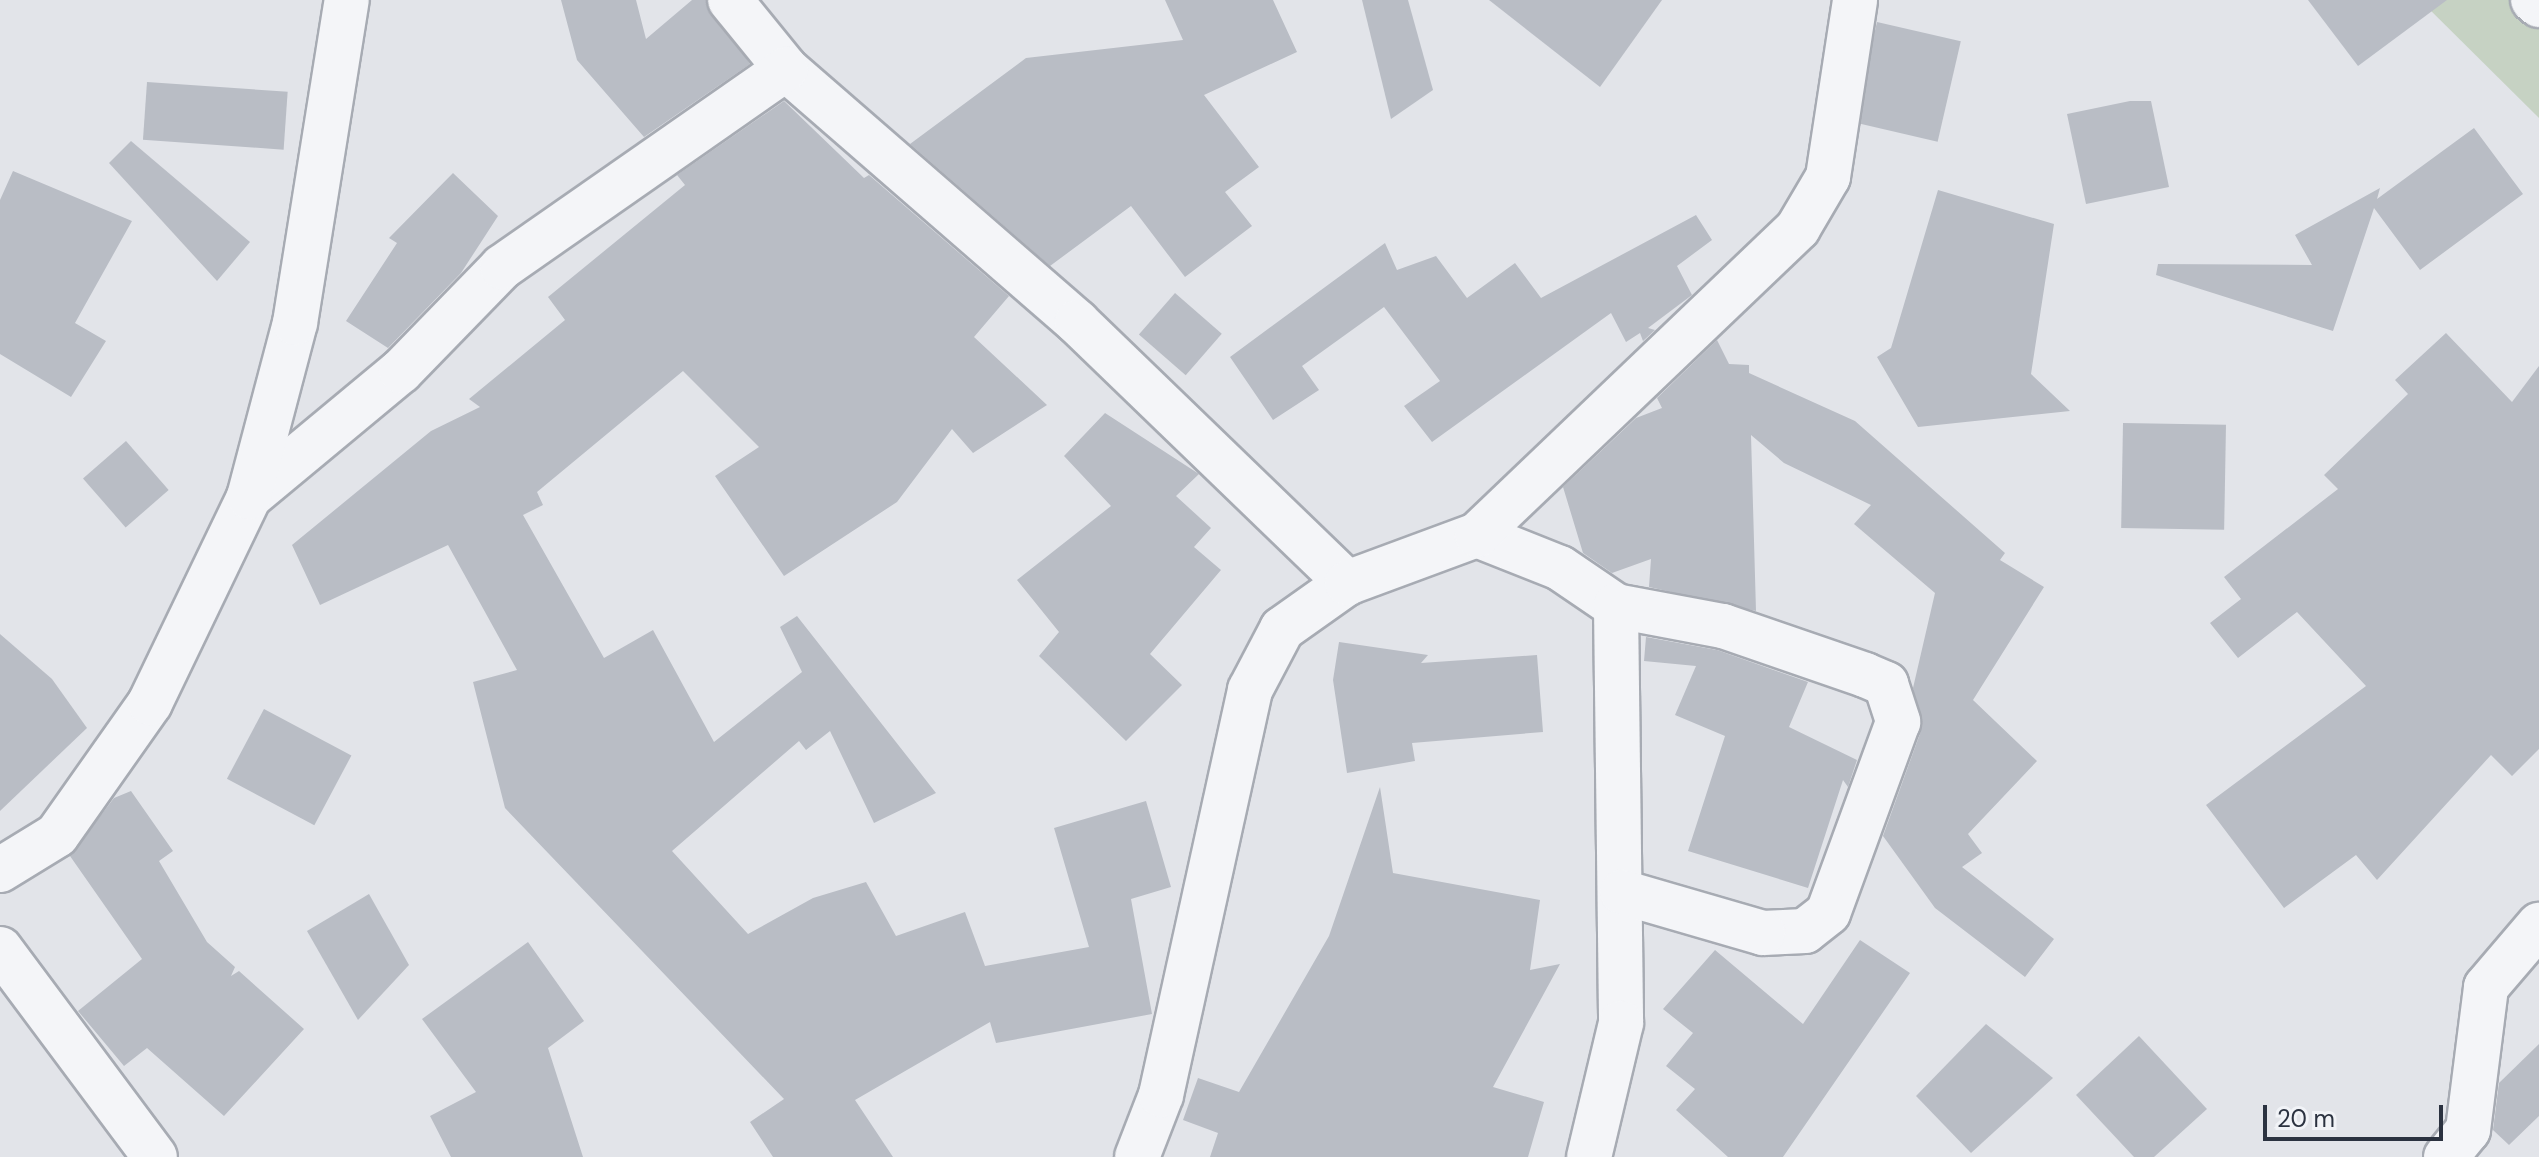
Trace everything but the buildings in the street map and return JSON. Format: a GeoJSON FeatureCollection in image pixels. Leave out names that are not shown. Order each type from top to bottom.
{"type":"FeatureCollection","features":[{"type":"Feature","properties":{"kind":"street"},"geometry":{"type":"LineString","coordinates":[[0,870],[57,835],[150,703],[249,497],[295,323],[347,0]]}},
{"type":"Feature","properties":{"kind":"street"},"geometry":{"type":"LineString","coordinates":[[730,0],[786,69],[1077,322],[1347,583]]}},
{"type":"Feature","properties":{"kind":"street"},"geometry":{"type":"LineString","coordinates":[[1137,1157],[1161,1095],[1250,690],[1282,629],[1347,583],[1477,535],[1798,228],[1828,177],[1855,0]]}},
{"type":"Feature","properties":{"kind":"street"},"geometry":{"type":"LineString","coordinates":[[2533,0],[2539,5]]}},
{"type":"Feature","properties":{"kind":"street"},"geometry":{"type":"LineString","coordinates":[[249,497],[401,371],[502,267],[786,69]]}},
{"type":"Feature","properties":{"kind":"street"},"geometry":{"type":"LineString","coordinates":[[1477,535],[1560,568],[1616,606],[1723,626],[1886,684],[1898,722],[1828,913],[1805,931],[1763,933],[1622,892]]}},
{"type":"Feature","properties":{"kind":"street"},"geometry":{"type":"LineString","coordinates":[[1589,1157],[1621,1023],[1622,892],[1616,606]]}},
{"type":"Feature","properties":{"kind":"street"},"geometry":{"type":"LineString","coordinates":[[2446,1157],[2468,1130],[2486,987],[2539,925]]}},
{"type":"Feature","properties":{"kind":"street"},"geometry":{"type":"LineString","coordinates":[[0,949],[155,1157]]}},
{"type":"Feature","properties":{"kind":"green space"},"geometry":{"type":"Polygon","coordinates":[[[2420,0],[2539,0],[2539,118],[2420,0]]]}}]}
